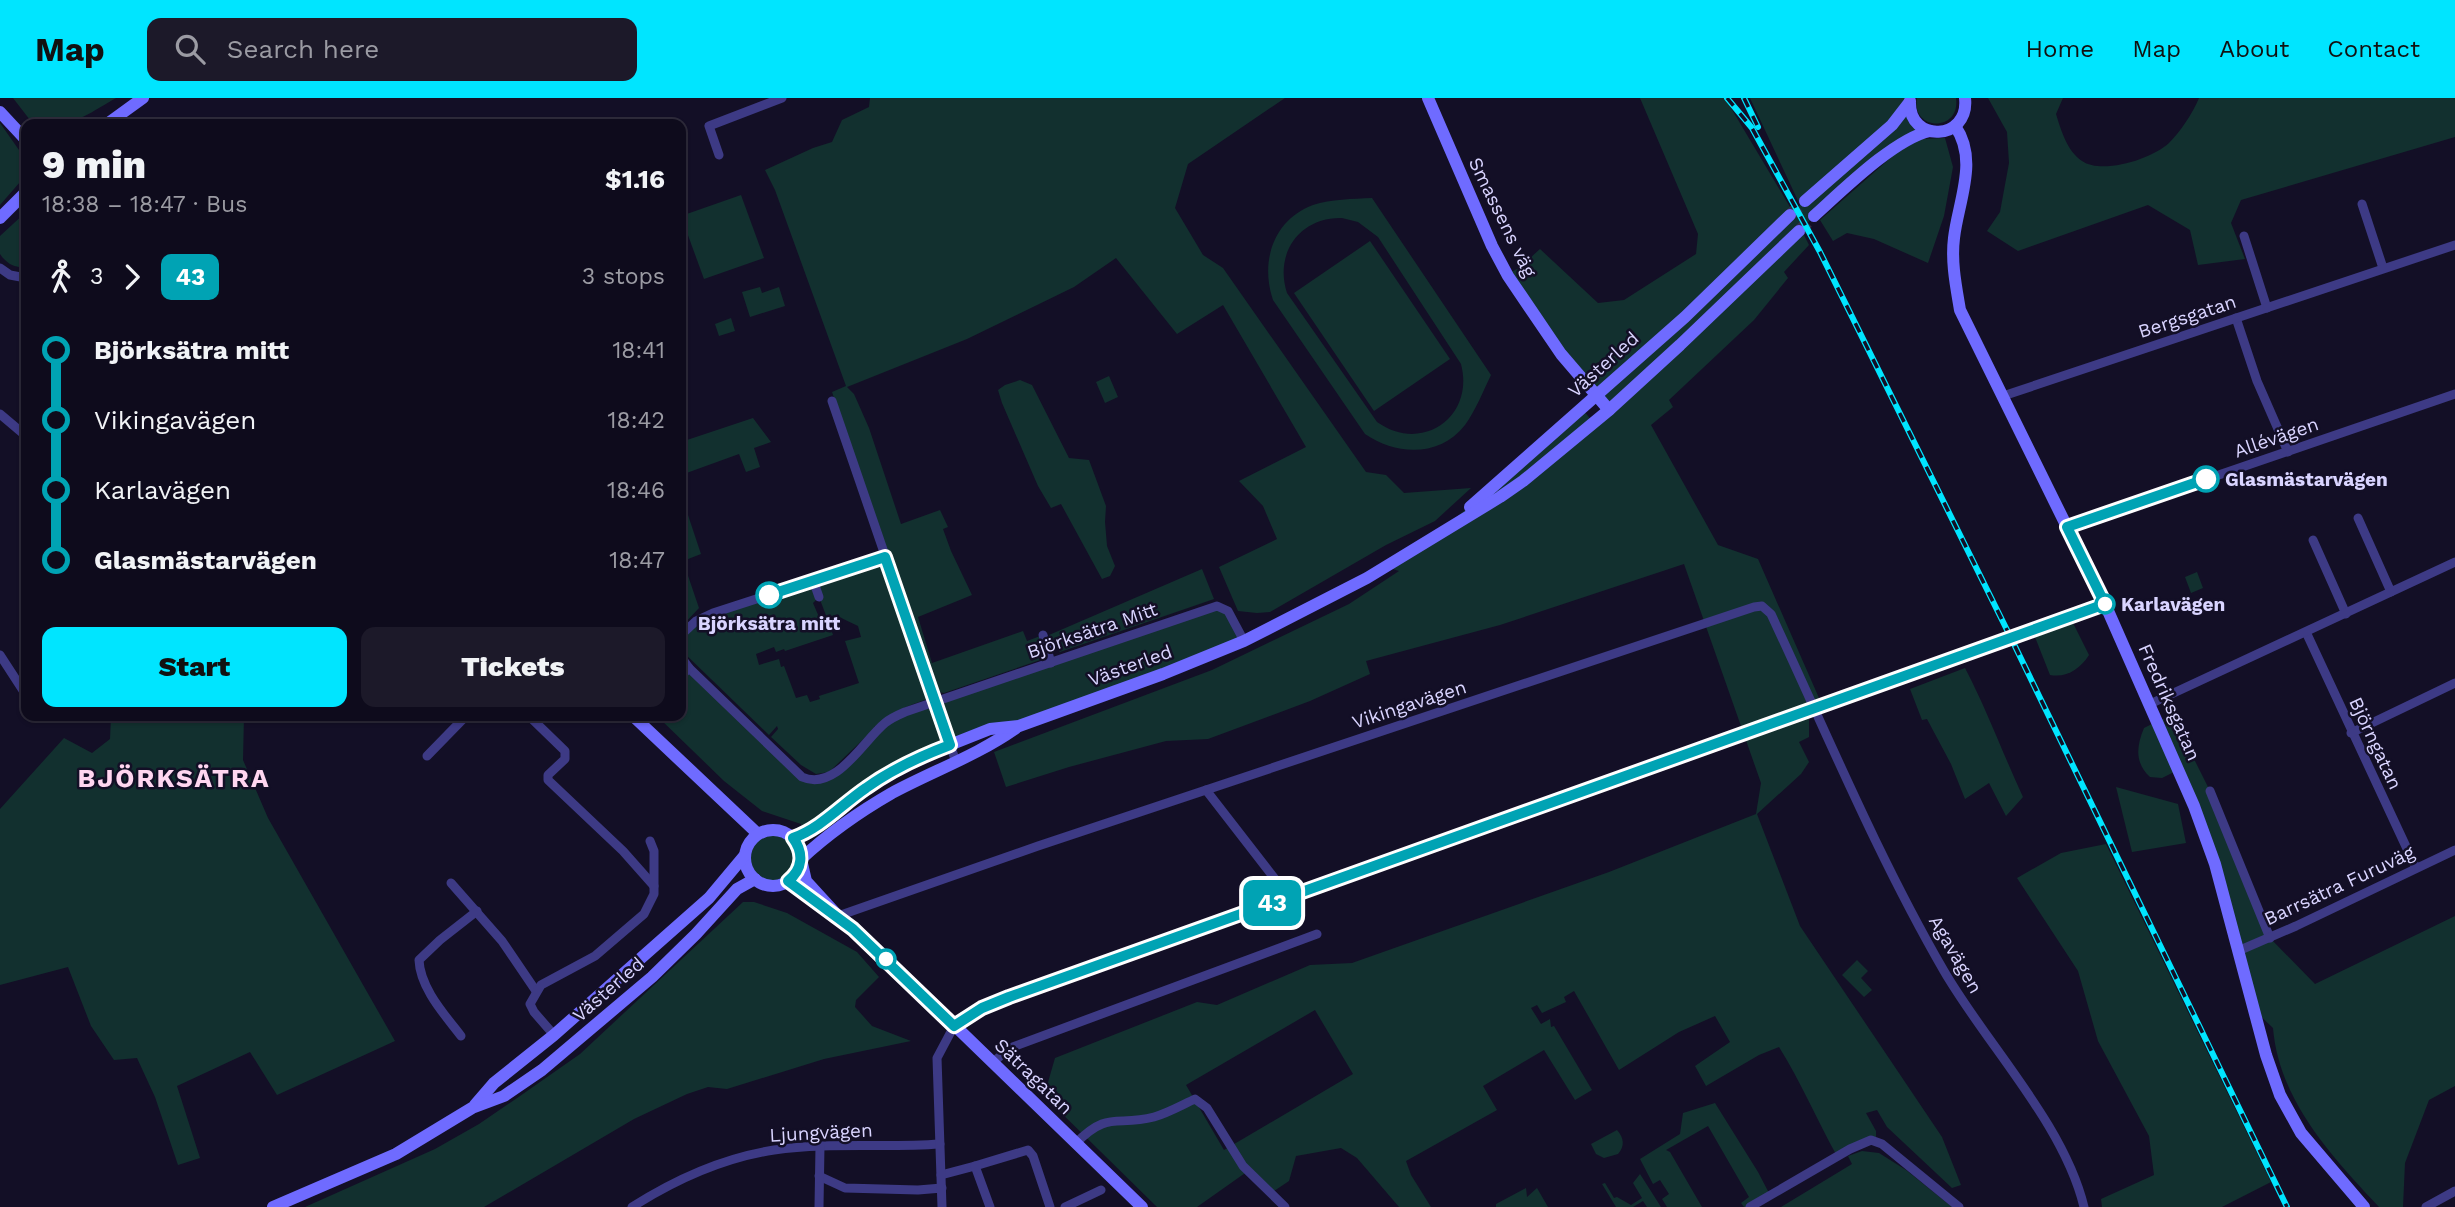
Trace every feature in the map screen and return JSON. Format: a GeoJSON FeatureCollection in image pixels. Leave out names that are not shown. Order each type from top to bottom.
{"type":"FeatureCollection","features":[{"type":"Feature","properties":{"kind":"street"},"geometry":{"type":"LineString","coordinates":[[114,119],[143,98]]}},
{"type":"Feature","properties":{"kind":"street"},"geometry":{"type":"LineString","coordinates":[[719,155],[709,126],[782,98]]}},
{"type":"Feature","properties":{"kind":"street","name":"Smassens väg"},"geometry":{"type":"LineString","coordinates":[[1428,98],[1492,246],[1508,276],[1560,354],[1609,410]]}},
{"type":"Feature","properties":{"kind":"street"},"geometry":{"type":"LineString","coordinates":[[1910,100],[1915,121],[1930,131]]}},
{"type":"Feature","properties":{"kind":"street"},"geometry":{"type":"LineString","coordinates":[[1805,201],[1892,125],[1910,100]]}},
{"type":"Feature","properties":{"kind":"street"},"geometry":{"type":"LineString","coordinates":[[1814,216],[1911,137],[1930,131],[1944,132],[1952,128],[1963,116],[1967,101]]}},
{"type":"Feature","properties":{"kind":"street"},"geometry":{"type":"LineString","coordinates":[[0,112],[21,135]]}},
{"type":"Feature","properties":{"kind":"street","name":"Fredriksgatan"},"geometry":{"type":"LineString","coordinates":[[1952,128],[1961,135],[1966,150],[1966,178],[1954,239],[1955,278],[1960,310],[2105,604],[2205,836],[2266,1055],[2280,1095],[2301,1133],[2364,1207]]}},
{"type":"Feature","properties":{"kind":"street"},"geometry":{"type":"LineString","coordinates":[[0,218],[21,197]]}},
{"type":"Feature","properties":{"kind":"street"},"geometry":{"type":"LineString","coordinates":[[2362,204],[2383,268]]}},
{"type":"Feature","properties":{"kind":"street","name":"Västerled"},"geometry":{"type":"LineString","coordinates":[[1436,535],[1685,317],[1790,215]]}},
{"type":"Feature","properties":{"kind":"street","name":"Västerled"},"geometry":{"type":"LineString","coordinates":[[793,838],[816,828],[872,783],[927,754],[990,729],[1019,726],[1163,674],[1244,641],[1367,578],[1523,481],[1609,410],[1799,231]]}},
{"type":"Feature","properties":{"kind":"street"},"geometry":{"type":"LineString","coordinates":[[2244,236],[2267,308]]}},
{"type":"Feature","properties":{"kind":"street","name":"Bergsgatan"},"geometry":{"type":"LineString","coordinates":[[2003,396],[2455,245]]}},
{"type":"Feature","properties":{"kind":"street"},"geometry":{"type":"LineString","coordinates":[[0,268],[10,275],[21,277]]}},
{"type":"Feature","properties":{"kind":"street"},"geometry":{"type":"LineString","coordinates":[[2236,318],[2257,381],[2288,452]]}},
{"type":"Feature","properties":{"kind":"street","name":"Allévägen"},"geometry":{"type":"LineString","coordinates":[[2067,527],[2455,394]]}},
{"type":"Feature","properties":{"kind":"street"},"geometry":{"type":"LineString","coordinates":[[832,401],[956,762]]}},
{"type":"Feature","properties":{"kind":"street"},"geometry":{"type":"LineString","coordinates":[[0,414],[21,432]]}},
{"type":"Feature","properties":{"kind":"street"},"geometry":{"type":"LineString","coordinates":[[2358,518],[2391,592]]}},
{"type":"Feature","properties":{"kind":"street"},"geometry":{"type":"LineString","coordinates":[[2313,540],[2346,614]]}},
{"type":"Feature","properties":{"kind":"street"},"geometry":{"type":"LineString","coordinates":[[686,629],[703,617],[885,557]]}},
{"type":"Feature","properties":{"kind":"street"},"geometry":{"type":"LineString","coordinates":[[2150,704],[2455,562]]}},
{"type":"Feature","properties":{"kind":"street"},"geometry":{"type":"LineString","coordinates":[[813,580],[819,597]]}},
{"type":"Feature","properties":{"kind":"street"},"geometry":{"type":"LineString","coordinates":[[942,1207],[935,1065],[954,1026],[970,1014],[1000,1000],[2105,604]]}},
{"type":"Feature","properties":{"kind":"street","name":"Björksätra Mitt"},"geometry":{"type":"LineString","coordinates":[[686,664],[802,777],[821,780],[835,774],[893,717],[1217,606],[1228,611],[1244,641]]}},
{"type":"Feature","properties":{"kind":"street","name":"Vikingavägen"},"geometry":{"type":"LineString","coordinates":[[838,916],[1755,607],[1762,606],[1771,614],[1815,708]]}},
{"type":"Feature","properties":{"kind":"street","name":"Björngatan"},"geometry":{"type":"LineString","coordinates":[[2306,632],[2416,868]]}},
{"type":"Feature","properties":{"kind":"street"},"geometry":{"type":"LineString","coordinates":[[1042,635],[1051,663]]}},
{"type":"Feature","properties":{"kind":"street"},"geometry":{"type":"LineString","coordinates":[[0,655],[21,687]]}},
{"type":"Feature","properties":{"kind":"street"},"geometry":{"type":"LineString","coordinates":[[686,671],[689,668]]}},
{"type":"Feature","properties":{"kind":"street"},"geometry":{"type":"LineString","coordinates":[[2351,733],[2455,683]]}},
{"type":"Feature","properties":{"kind":"street","name":"Agavägen"},"geometry":{"type":"LineString","coordinates":[[1815,708],[1924,936],[1970,1014],[2025,1091],[2055,1139],[2072,1173],[2084,1207]]}},
{"type":"Feature","properties":{"kind":"street"},"geometry":{"type":"LineString","coordinates":[[427,756],[461,721]]}},
{"type":"Feature","properties":{"kind":"street"},"geometry":{"type":"LineString","coordinates":[[533,721],[565,751],[565,759],[548,775],[548,780],[622,850],[654,886]]}},
{"type":"Feature","properties":{"kind":"street"},"geometry":{"type":"LineString","coordinates":[[641,721],[763,832]]}},
{"type":"Feature","properties":{"kind":"street","name":"Västerled"},"geometry":{"type":"LineString","coordinates":[[801,859],[841,824],[861,811],[994,743],[1019,726]]}},
{"type":"Feature","properties":{"kind":"street"},"geometry":{"type":"LineString","coordinates":[[1206,790],[1289,897]]}},
{"type":"Feature","properties":{"kind":"street"},"geometry":{"type":"LineString","coordinates":[[2210,791],[2270,938]]}},
{"type":"Feature","properties":{"kind":"street"},"geometry":{"type":"LineString","coordinates":[[782,831],[793,838],[798,845],[801,859],[799,869],[788,881],[771,886],[755,880],[746,864],[745,855],[749,843],[763,832],[782,831]]}},
{"type":"Feature","properties":{"kind":"street","name":"Västerled"},"geometry":{"type":"LineString","coordinates":[[554,1035],[530,1004],[536,991],[560,973],[595,956],[644,914],[654,894],[654,851],[650,841]]}},
{"type":"Feature","properties":{"kind":"street","name":"Barrsätra Furuväg"},"geometry":{"type":"LineString","coordinates":[[2238,951],[2455,850]]}},
{"type":"Feature","properties":{"kind":"street","name":"Västerled"},"geometry":{"type":"LineString","coordinates":[[472,1108],[495,1083],[554,1035],[709,898],[745,855]]}},
{"type":"Feature","properties":{"kind":"street","name":"Sätragatan"},"geometry":{"type":"LineString","coordinates":[[801,859],[806,881],[838,916],[1142,1207]]}},
{"type":"Feature","properties":{"kind":"street","name":"Västerled"},"geometry":{"type":"LineString","coordinates":[[273,1207],[396,1154],[472,1108],[504,1096],[542,1070],[652,977],[737,889],[755,880]]}},
{"type":"Feature","properties":{"kind":"street","name":"Sätragatan"},"geometry":{"type":"LineString","coordinates":[[788,881],[838,916]]}},
{"type":"Feature","properties":{"kind":"street"},"geometry":{"type":"LineString","coordinates":[[451,883],[510,952],[536,991]]}},
{"type":"Feature","properties":{"kind":"street"},"geometry":{"type":"LineString","coordinates":[[461,1036],[432,995],[422,976],[419,960],[477,911]]}},
{"type":"Feature","properties":{"kind":"street"},"geometry":{"type":"LineString","coordinates":[[992,1063],[1010,1048],[1317,934]]}},
{"type":"Feature","properties":{"kind":"street"},"geometry":{"type":"LineString","coordinates":[[1076,1143],[1095,1126],[1107,1121],[1150,1118],[1195,1099],[1207,1108],[1243,1166],[1285,1207]]}},
{"type":"Feature","properties":{"kind":"street"},"geometry":{"type":"LineString","coordinates":[[1750,1207],[1871,1140],[1882,1144],[1959,1207]]}},
{"type":"Feature","properties":{"kind":"street","name":"Ljungvägen"},"geometry":{"type":"LineString","coordinates":[[632,1207],[688,1175],[728,1161],[775,1150],[820,1146],[940,1144]]}},
{"type":"Feature","properties":{"kind":"street"},"geometry":{"type":"LineString","coordinates":[[819,1207],[820,1146]]}},
{"type":"Feature","properties":{"kind":"street"},"geometry":{"type":"LineString","coordinates":[[941,1175],[1028,1150],[1033,1156],[1050,1207]]}},
{"type":"Feature","properties":{"kind":"street"},"geometry":{"type":"LineString","coordinates":[[975,1166],[990,1207]]}},
{"type":"Feature","properties":{"kind":"street"},"geometry":{"type":"LineString","coordinates":[[819,1176],[845,1188],[942,1188]]}},
{"type":"Feature","properties":{"kind":"street"},"geometry":{"type":"LineString","coordinates":[[1065,1207],[1101,1190]]}},
{"type":"Feature","properties":{"kind":"street"},"geometry":{"type":"LineString","coordinates":[[2427,1207],[2455,1191]]}},
{"type":"Feature","properties":{"kind":"green space"},"geometry":{"type":"Polygon","coordinates":[[[13,98],[116,98],[78,119],[29,119],[13,98]]]}},
{"type":"Feature","properties":{"kind":"green space"},"geometry":{"type":"Polygon","coordinates":[[[870,98],[1285,98],[1188,164],[1175,208],[1203,255],[1223,268],[1366,472],[1386,475],[1404,493],[1471,488],[1435,521],[1386,545],[1270,612],[1238,611],[1219,567],[1277,539],[1263,506],[1239,481],[1306,447],[1223,305],[1177,334],[1116,258],[1074,287],[967,339],[847,387],[854,394],[869,428],[901,524],[940,510],[948,527],[943,529],[951,551],[972,595],[918,617],[932,663],[1023,631],[1027,641],[1043,635],[1049,657],[944,693],[935,691],[832,392],[846,386],[775,190],[765,170],[832,142],[842,120],[869,107],[870,98]]]}},
{"type":"Feature","properties":{"kind":"green space"},"geometry":{"type":"Polygon","coordinates":[[[1640,98],[1725,98],[1793,212],[1800,205],[1750,98],[1910,98],[1919,133],[1831,201],[1801,229],[1809,245],[1784,272],[1788,278],[1754,320],[1669,400],[1673,407],[1651,425],[1718,545],[1758,559],[1819,698],[1809,702],[1809,737],[1799,742],[1809,762],[1801,774],[1757,814],[1800,926],[1942,1137],[1961,1185],[1952,1188],[1887,1127],[1877,1110],[1866,1113],[1876,1131],[1876,1141],[1837,1156],[1779,1047],[1759,1055],[1706,1086],[1695,1066],[1730,1042],[1715,1016],[1679,1032],[1619,1070],[1574,991],[1564,997],[1566,1002],[1542,1013],[1537,1005],[1531,1008],[1541,1024],[1550,1019],[1551,1027],[1554,1026],[1592,1090],[1575,1100],[1544,1050],[1483,1086],[1497,1110],[1406,1161],[1411,1175],[1431,1207],[1399,1207],[1357,1158],[1341,1148],[1296,1156],[1289,1181],[1271,1193],[1248,1171],[1197,1207],[1157,1207],[1044,1096],[1055,1058],[1197,1002],[1217,1005],[1310,965],[1352,963],[1609,872],[1756,814],[1761,783],[1684,564],[1500,625],[1366,661],[1370,674],[1310,701],[1208,739],[1166,741],[1006,787],[994,752],[1212,670],[1349,604],[1399,571],[1386,567],[1436,535],[1582,409],[1594,423],[1608,410],[1507,274],[1519,268],[1540,249],[1598,303],[1624,300],[1696,254],[1698,234],[1640,98]],[[1315,1010],[1186,1085],[1224,1150],[1353,1074],[1315,1010]]]}},
{"type":"Feature","properties":{"kind":"green space"},"geometry":{"type":"Polygon","coordinates":[[[1917,98],[1956,98],[1956,109],[1944,122],[1928,122],[1921,117],[1917,109],[1917,98]]]}},
{"type":"Feature","properties":{"kind":"green space"},"geometry":{"type":"Polygon","coordinates":[[[1988,98],[2063,98],[2056,114],[2068,146],[2082,161],[2102,166],[2127,163],[2161,149],[2182,128],[2199,98],[2455,98],[2455,137],[2241,200],[2231,223],[2245,259],[2198,265],[2190,230],[2148,205],[2018,251],[1987,231],[2000,212],[2009,163],[2007,132],[1988,98]]]}},
{"type":"Feature","properties":{"kind":"green space"},"geometry":{"type":"Polygon","coordinates":[[[0,123],[21,153],[21,178],[0,205],[0,123]]]}},
{"type":"Feature","properties":{"kind":"green space"},"geometry":{"type":"Polygon","coordinates":[[[1945,138],[1953,167],[1944,216],[1928,263],[1874,239],[1847,233],[1833,241],[1820,220],[1896,153],[1921,139],[1945,138]]]}},
{"type":"Feature","properties":{"kind":"green space"},"geometry":{"type":"Polygon","coordinates":[[[741,195],[764,258],[704,279],[686,230],[686,214],[741,195]]]}},
{"type":"Feature","properties":{"kind":"green space"},"geometry":{"type":"Polygon","coordinates":[[[1372,198],[1491,375],[1465,425],[1455,435],[1431,448],[1404,449],[1377,441],[1365,434],[1273,300],[1269,286],[1269,257],[1279,232],[1288,221],[1313,205],[1335,200],[1372,198]],[[1342,218],[1327,219],[1303,231],[1294,240],[1284,264],[1287,293],[1377,422],[1394,431],[1411,434],[1427,432],[1441,425],[1452,414],[1460,400],[1463,383],[1461,364],[1378,237],[1358,222],[1342,218]]]}},
{"type":"Feature","properties":{"kind":"green space"},"geometry":{"type":"Polygon","coordinates":[[[21,217],[21,267],[8,263],[0,254],[0,236],[21,217]]]}},
{"type":"Feature","properties":{"kind":"green space"},"geometry":{"type":"Polygon","coordinates":[[[1370,241],[1450,359],[1374,411],[1294,293],[1370,241]]]}},
{"type":"Feature","properties":{"kind":"green space"},"geometry":{"type":"Polygon","coordinates":[[[760,287],[762,293],[779,287],[785,306],[750,317],[742,292],[760,287]]]}},
{"type":"Feature","properties":{"kind":"green space"},"geometry":{"type":"Polygon","coordinates":[[[731,318],[735,331],[719,336],[715,324],[731,318]]]}},
{"type":"Feature","properties":{"kind":"green space"},"geometry":{"type":"Polygon","coordinates":[[[1109,376],[1118,397],[1105,403],[1096,382],[1109,376]]]}},
{"type":"Feature","properties":{"kind":"green space"},"geometry":{"type":"Polygon","coordinates":[[[1020,380],[1032,385],[1069,458],[1089,460],[1106,506],[1107,546],[1115,566],[1110,576],[1102,579],[1061,504],[1051,508],[1038,486],[998,390],[1020,380]]]}},
{"type":"Feature","properties":{"kind":"green space"},"geometry":{"type":"Polygon","coordinates":[[[753,418],[771,442],[754,448],[760,467],[746,472],[739,454],[686,473],[686,440],[753,418]]]}},
{"type":"Feature","properties":{"kind":"green space"},"geometry":{"type":"Polygon","coordinates":[[[686,509],[701,554],[686,560],[686,509]]]}},
{"type":"Feature","properties":{"kind":"green space"},"geometry":{"type":"Polygon","coordinates":[[[885,557],[933,697],[889,716],[874,726],[875,728],[829,772],[816,774],[801,765],[771,737],[778,729],[777,726],[769,735],[686,655],[686,630],[696,621],[885,557]],[[819,597],[813,603],[822,624],[829,623],[833,635],[785,651],[776,652],[774,647],[756,654],[759,665],[779,659],[796,698],[807,695],[810,702],[820,699],[819,696],[859,683],[845,641],[861,637],[858,626],[835,615],[827,618],[819,597]]]}},
{"type":"Feature","properties":{"kind":"green space"},"geometry":{"type":"Polygon","coordinates":[[[1202,569],[1214,599],[1060,652],[1053,646],[1049,635],[1202,569]]]}},
{"type":"Feature","properties":{"kind":"green space"},"geometry":{"type":"Polygon","coordinates":[[[686,570],[699,608],[686,622],[686,570]]]}},
{"type":"Feature","properties":{"kind":"green space"},"geometry":{"type":"Polygon","coordinates":[[[2197,572],[2203,588],[2191,593],[2185,577],[2197,572]]]}},
{"type":"Feature","properties":{"kind":"green space"},"geometry":{"type":"Polygon","coordinates":[[[1220,606],[1244,641],[927,754],[805,834],[801,824],[762,811],[724,781],[662,721],[686,721],[686,662],[800,778],[829,778],[886,722],[1220,606]]]}},
{"type":"Feature","properties":{"kind":"green space"},"geometry":{"type":"Polygon","coordinates":[[[2073,623],[2089,655],[2073,671],[2050,675],[2035,637],[2073,623]]]}},
{"type":"Feature","properties":{"kind":"green space"},"geometry":{"type":"Polygon","coordinates":[[[1965,668],[2023,797],[2006,816],[1989,783],[1965,799],[1951,764],[1927,719],[1922,720],[1910,689],[1965,668]]]}},
{"type":"Feature","properties":{"kind":"green space"},"geometry":{"type":"Polygon","coordinates":[[[2172,715],[2210,791],[2270,938],[2315,984],[2455,916],[2455,1086],[2429,1100],[2405,1163],[2403,1207],[2379,1207],[2361,1188],[2310,1125],[2285,1079],[2273,1028],[2253,1009],[2222,889],[2158,721],[2172,715]]]}},
{"type":"Feature","properties":{"kind":"green space"},"geometry":{"type":"Polygon","coordinates":[[[111,721],[244,721],[243,760],[268,818],[395,1041],[277,1095],[250,1052],[177,1086],[200,1158],[178,1165],[155,1097],[137,1058],[114,1060],[91,1026],[68,967],[0,985],[0,809],[64,738],[92,753],[110,739],[111,721]]]}},
{"type":"Feature","properties":{"kind":"green space"},"geometry":{"type":"Polygon","coordinates":[[[2154,723],[2174,772],[2162,778],[2150,777],[2145,772],[2138,754],[2144,728],[2154,723]]]}},
{"type":"Feature","properties":{"kind":"green space"},"geometry":{"type":"Polygon","coordinates":[[[2116,787],[2178,804],[2186,843],[2132,852],[2116,787]]]}},
{"type":"Feature","properties":{"kind":"green space"},"geometry":{"type":"Polygon","coordinates":[[[773,830],[784,832],[793,838],[799,847],[799,869],[793,878],[784,884],[773,886],[762,884],[753,878],[747,869],[745,858],[747,847],[753,838],[762,832],[773,830]]]}},
{"type":"Feature","properties":{"kind":"green space"},"geometry":{"type":"Polygon","coordinates":[[[2106,844],[2271,1182],[2222,1207],[2102,1207],[2101,1199],[2154,1175],[2149,1136],[2098,1041],[2078,971],[2017,878],[2061,853],[2106,844]]]}},
{"type":"Feature","properties":{"kind":"green space"},"geometry":{"type":"Polygon","coordinates":[[[743,902],[754,902],[787,913],[857,952],[879,977],[856,1000],[855,1007],[872,1026],[911,1041],[824,1059],[727,1089],[708,1087],[687,1094],[634,1119],[484,1207],[305,1207],[435,1149],[520,1096],[580,1054],[743,902]]]}},
{"type":"Feature","properties":{"kind":"green space"},"geometry":{"type":"Polygon","coordinates":[[[1857,960],[1868,971],[1861,978],[1872,990],[1864,997],[1842,975],[1857,960]]]}},
{"type":"Feature","properties":{"kind":"green space"},"geometry":{"type":"Polygon","coordinates":[[[1715,1103],[1770,1195],[1750,1207],[1744,1207],[1741,1203],[1749,1197],[1708,1126],[1666,1150],[1670,1152],[1702,1207],[1667,1207],[1662,1199],[1669,1194],[1660,1180],[1653,1184],[1640,1159],[1680,1134],[1683,1113],[1715,1103]]]}},
{"type":"Feature","properties":{"kind":"green space"},"geometry":{"type":"Polygon","coordinates":[[[1617,1130],[1623,1142],[1618,1154],[1604,1158],[1596,1154],[1591,1144],[1617,1130]]]}},
{"type":"Feature","properties":{"kind":"green space"},"geometry":{"type":"Polygon","coordinates":[[[1862,1151],[1879,1153],[1906,1170],[1952,1207],[1781,1207],[1852,1164],[1848,1156],[1862,1151]]]}},
{"type":"Feature","properties":{"kind":"green space"},"geometry":{"type":"Polygon","coordinates":[[[1640,1174],[1661,1207],[1647,1207],[1643,1201],[1633,1207],[1616,1207],[1602,1184],[1605,1183],[1614,1198],[1631,1205],[1642,1198],[1633,1183],[1640,1174]]]}},
{"type":"Feature","properties":{"kind":"green space"},"geometry":{"type":"Polygon","coordinates":[[[1526,1188],[1527,1197],[1537,1188],[1548,1207],[1496,1207],[1496,1204],[1526,1188]]]}},
{"type":"Feature","properties":{"kind":"tunnel"},"geometry":{"type":"LineString","coordinates":[[1790,215],[1805,201]]}},
{"type":"Feature","properties":{"kind":"tunnel"},"geometry":{"type":"LineString","coordinates":[[1799,231],[1814,216]]}},
{"type":"Feature","properties":{"kind":"railway"},"geometry":{"type":"LineString","coordinates":[[1727,98],[1752,128],[1820,252],[2287,1207]]}},
{"type":"Feature","properties":{"kind":"railway"},"geometry":{"type":"LineString","coordinates":[[1744,98],[1758,127]]}},
{"type":"Feature","properties":{"kind":"bus line","name":"43"},"geometry":{"type":"LineString","coordinates":[[769,595],[885,557],[950,745],[872,783],[816,828],[793,838],[798,845],[801,859],[799,869],[788,881],[853,929],[954,1026],[970,1014],[1009,997],[2105,604],[2067,527],[2206,479]]}},
{"type":"Feature","properties":{"kind":"place","name":"Glasmästarvägen"},"geometry":{"type":"Point","coordinates":[2206,479]}},
{"type":"Feature","properties":{"kind":"place","name":"Björksätra mitt"},"geometry":{"type":"Point","coordinates":[769,595]}},
{"type":"Feature","properties":{"kind":"place","name":"Karlavägen"},"geometry":{"type":"Point","coordinates":[2105,604]}},
{"type":"Feature","properties":{"kind":"district","name":"BJÖRKSÄTRA"},"geometry":{"type":"Point","coordinates":[174,778]}}]}
